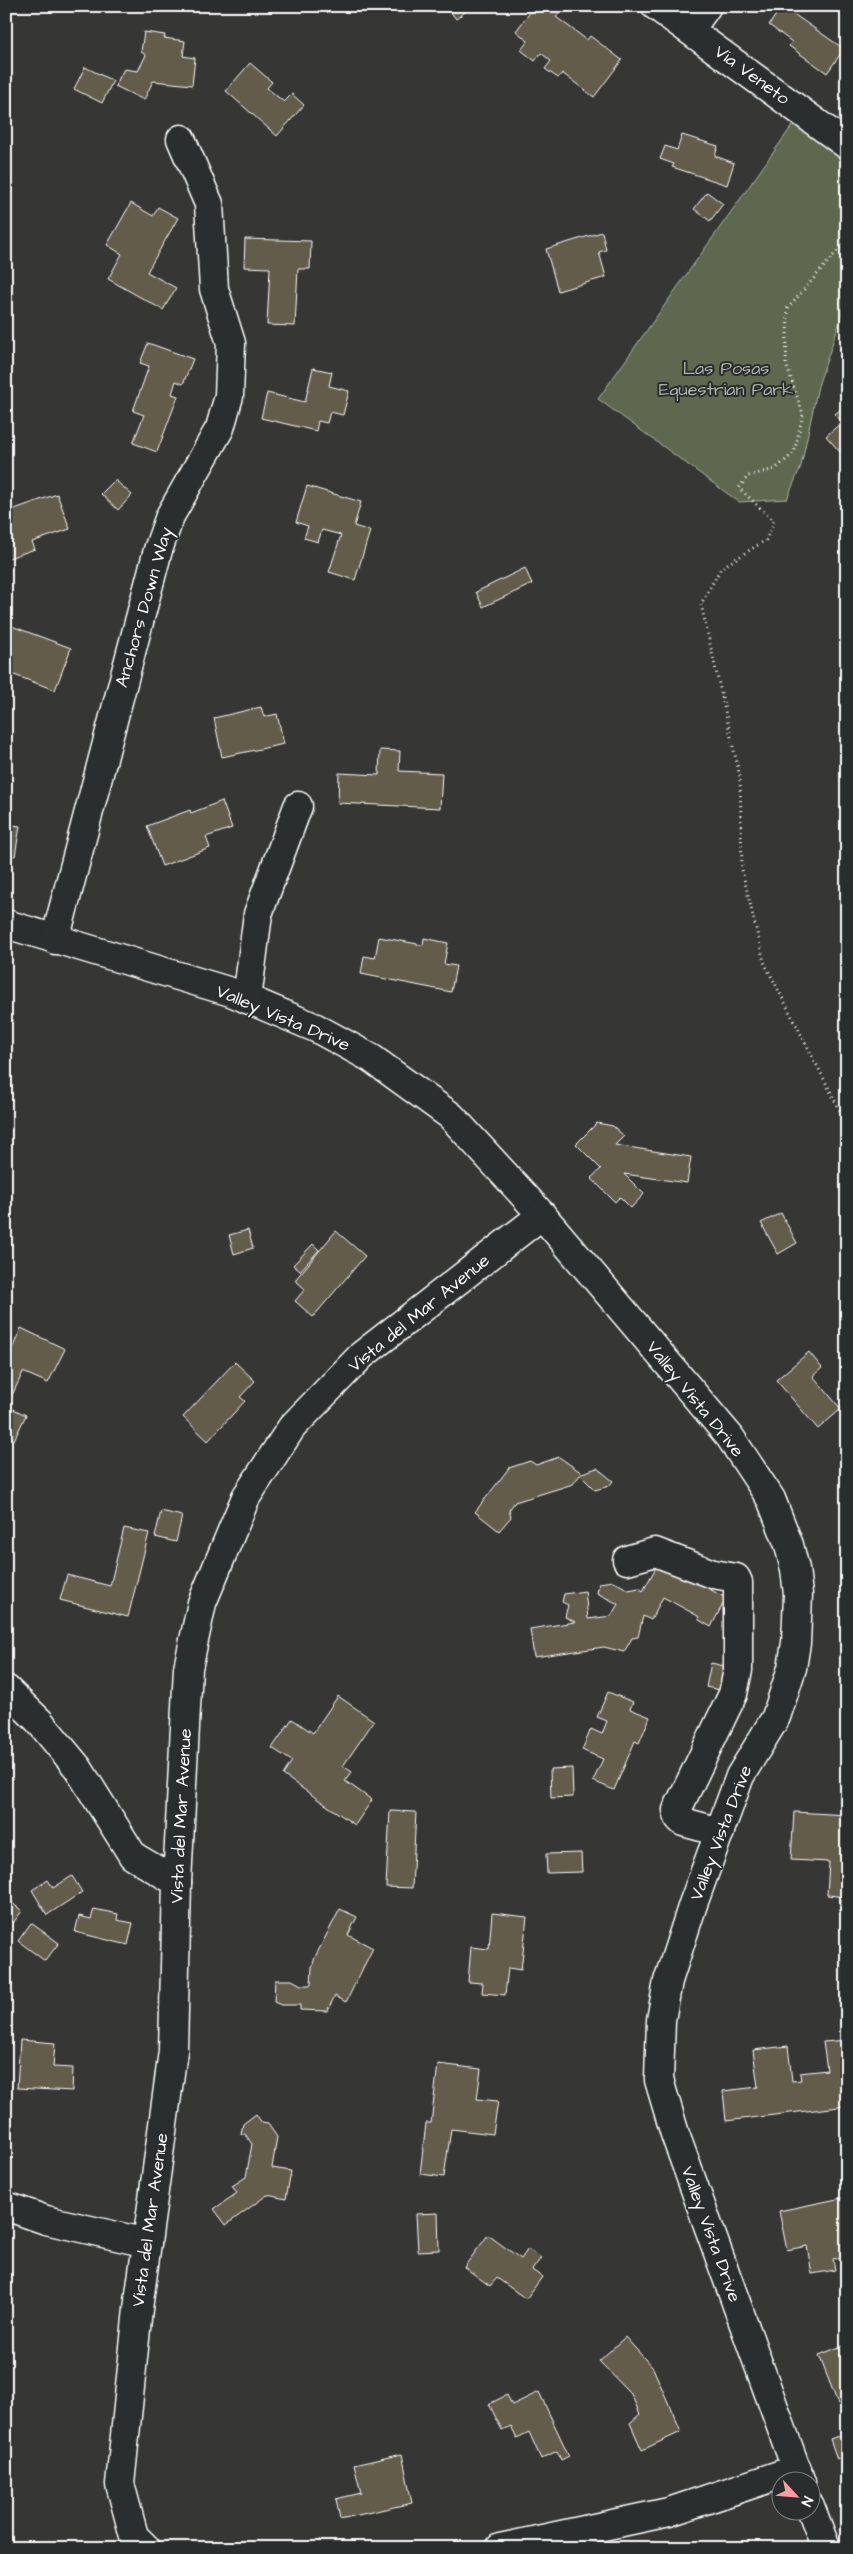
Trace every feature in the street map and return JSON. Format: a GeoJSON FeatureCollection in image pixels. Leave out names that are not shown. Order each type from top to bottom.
{"type":"FeatureCollection","features":[{"type":"Feature","properties":{"kind":"street","name":"Via Veneto"},"geometry":{"type":"LineString","coordinates":[[656,6],[847,145]]}},
{"type":"Feature","properties":{"kind":"street"},"geometry":{"type":"LineString","coordinates":[[690,30],[707,6]]}},
{"type":"Feature","properties":{"kind":"street","name":"Anchors Down Way"},"geometry":{"type":"LineString","coordinates":[[55,940],[158,550],[170,516],[220,428],[229,396],[231,343],[214,289],[209,204],[182,139]]}},
{"type":"Feature","properties":{"kind":"street"},"geometry":{"type":"LineString","coordinates":[[247,999],[258,914],[298,806]]}},
{"type":"Feature","properties":{"kind":"street","name":"Valley Vista Drive"},"geometry":{"type":"LineString","coordinates":[[6,924],[247,999],[345,1042],[415,1089],[451,1116],[542,1215],[730,1436],[771,1499],[789,1545],[795,1569],[798,1610],[792,1668],[776,1717],[740,1776],[693,1904],[668,1981],[661,2020],[659,2080],[674,2134],[798,2472]]}},
{"type":"Feature","properties":{"kind":"street","name":"Vista del Mar Avenue"},"geometry":{"type":"LineString","coordinates":[[146,2548],[134,2536],[120,2484],[147,2243],[173,2051],[177,1882],[188,1668],[202,1602],[246,1496],[292,1427],[362,1355],[542,1215]]}},
{"type":"Feature","properties":{"kind":"street"},"geometry":{"type":"LineString","coordinates":[[627,1560],[654,1552],[713,1574],[736,1578],[738,1582],[738,1670],[733,1694],[677,1810],[679,1818],[683,1822],[720,1832]]}},
{"type":"Feature","properties":{"kind":"street"},"geometry":{"type":"LineString","coordinates":[[6,1689],[39,1721],[78,1768],[133,1856],[177,1882]]}},
{"type":"Feature","properties":{"kind":"street"},"geometry":{"type":"LineString","coordinates":[[6,2206],[46,2220],[147,2243]]}},
{"type":"Feature","properties":{"kind":"street"},"geometry":{"type":"LineString","coordinates":[[500,2548],[668,2512],[770,2483]]}},
{"type":"Feature","properties":{"kind":"street"},"geometry":{"type":"LineString","coordinates":[[816,2522],[826,2548]]}},
{"type":"Feature","properties":{"kind":"path"},"geometry":{"type":"LineString","coordinates":[[847,240],[788,308],[786,364],[803,414],[794,454],[774,469],[748,476],[739,488],[774,521],[766,540],[721,568],[700,604],[740,777],[742,870],[764,962],[847,1124]]}},
{"type":"Feature","properties":{"kind":"green space","name":"Las Posas Equestrian Park"},"geometry":{"type":"Polygon","coordinates":[[[797,119],[847,156],[847,290],[840,321],[818,386],[801,466],[787,499],[739,502],[598,399],[797,119]]]}},
{"type":"Feature","properties":{"kind":"building"},"geometry":{"type":"Polygon","coordinates":[[[446,6],[473,6],[456,19],[446,6]]]}},
{"type":"Feature","properties":{"kind":"building"},"geometry":{"type":"Polygon","coordinates":[[[535,6],[564,6],[556,17],[587,40],[590,36],[622,60],[594,97],[562,73],[558,78],[545,69],[551,61],[541,53],[535,61],[521,50],[528,41],[516,31],[535,6]]]}},
{"type":"Feature","properties":{"kind":"building"},"geometry":{"type":"Polygon","coordinates":[[[782,6],[844,49],[827,73],[789,46],[792,42],[769,25],[782,6]]]}},
{"type":"Feature","properties":{"kind":"building"},"geometry":{"type":"Polygon","coordinates":[[[144,32],[165,35],[164,38],[185,41],[183,56],[195,58],[192,85],[153,81],[144,100],[115,86],[124,69],[138,71],[146,55],[141,52],[144,32]]]}},
{"type":"Feature","properties":{"kind":"building"},"geometry":{"type":"Polygon","coordinates":[[[250,63],[272,82],[267,88],[284,102],[292,94],[304,105],[277,136],[226,91],[250,63]]]}},
{"type":"Feature","properties":{"kind":"building"},"geometry":{"type":"Polygon","coordinates":[[[85,67],[113,81],[102,103],[74,89],[85,67]]]}},
{"type":"Feature","properties":{"kind":"building"},"geometry":{"type":"Polygon","coordinates":[[[682,135],[718,146],[715,156],[734,163],[727,185],[672,167],[674,164],[660,159],[665,146],[677,150],[682,135]]]}},
{"type":"Feature","properties":{"kind":"building"},"geometry":{"type":"Polygon","coordinates":[[[707,192],[723,204],[710,221],[694,209],[707,192]]]}},
{"type":"Feature","properties":{"kind":"building"},"geometry":{"type":"Polygon","coordinates":[[[131,203],[153,216],[158,207],[178,218],[147,272],[176,288],[163,310],[108,279],[122,254],[107,245],[131,203]]]}},
{"type":"Feature","properties":{"kind":"building"},"geometry":{"type":"Polygon","coordinates":[[[602,232],[606,250],[599,252],[606,277],[558,291],[546,249],[602,232]]]}},
{"type":"Feature","properties":{"kind":"building"},"geometry":{"type":"Polygon","coordinates":[[[245,239],[311,241],[310,269],[298,269],[295,326],[267,325],[270,268],[244,267],[245,239]]]}},
{"type":"Feature","properties":{"kind":"building"},"geometry":{"type":"Polygon","coordinates":[[[148,343],[193,359],[183,384],[176,381],[172,394],[178,396],[157,452],[133,443],[144,415],[133,411],[149,366],[140,363],[148,343]]]}},
{"type":"Feature","properties":{"kind":"building"},"geometry":{"type":"Polygon","coordinates":[[[313,368],[332,372],[329,386],[349,391],[343,415],[330,412],[327,423],[318,421],[316,431],[261,418],[267,393],[305,402],[313,368]]]}},
{"type":"Feature","properties":{"kind":"building"},"geometry":{"type":"Polygon","coordinates":[[[847,404],[847,446],[840,452],[826,436],[842,422],[835,414],[847,404]]]}},
{"type":"Feature","properties":{"kind":"building"},"geometry":{"type":"Polygon","coordinates":[[[115,480],[132,495],[118,510],[101,494],[115,480]]]}},
{"type":"Feature","properties":{"kind":"building"},"geometry":{"type":"Polygon","coordinates":[[[307,486],[361,502],[354,526],[370,531],[355,580],[329,572],[341,535],[322,530],[318,542],[304,538],[308,526],[296,522],[307,486]]]}},
{"type":"Feature","properties":{"kind":"building"},"geometry":{"type":"Polygon","coordinates":[[[57,494],[70,529],[32,542],[35,549],[6,559],[6,512],[57,494]]]}},
{"type":"Feature","properties":{"kind":"building"},"geometry":{"type":"Polygon","coordinates":[[[525,568],[532,584],[483,607],[476,592],[525,568]]]}},
{"type":"Feature","properties":{"kind":"building"},"geometry":{"type":"Polygon","coordinates":[[[6,624],[71,648],[55,690],[6,672],[6,624]]]}},
{"type":"Feature","properties":{"kind":"building"},"geometry":{"type":"Polygon","coordinates":[[[261,707],[264,717],[277,714],[284,744],[222,757],[214,718],[261,707]]]}},
{"type":"Feature","properties":{"kind":"building"},"geometry":{"type":"Polygon","coordinates":[[[380,750],[400,751],[399,771],[442,773],[440,808],[338,803],[339,773],[379,775],[380,750]]]}},
{"type":"Feature","properties":{"kind":"building"},"geometry":{"type":"Polygon","coordinates":[[[222,801],[232,828],[206,837],[210,848],[162,866],[147,826],[190,810],[191,813],[222,801]]]}},
{"type":"Feature","properties":{"kind":"building"},"geometry":{"type":"Polygon","coordinates":[[[6,824],[20,826],[15,856],[6,855],[6,824]]]}},
{"type":"Feature","properties":{"kind":"building"},"geometry":{"type":"Polygon","coordinates":[[[379,937],[423,945],[424,938],[448,943],[444,964],[456,966],[451,992],[361,974],[364,956],[375,958],[379,937]]]}},
{"type":"Feature","properties":{"kind":"building"},"geometry":{"type":"Polygon","coordinates":[[[597,1123],[613,1126],[624,1136],[615,1145],[691,1157],[687,1183],[624,1174],[644,1194],[631,1208],[620,1197],[615,1202],[591,1178],[601,1169],[576,1144],[597,1123]]]}},
{"type":"Feature","properties":{"kind":"building"},"geometry":{"type":"Polygon","coordinates":[[[781,1213],[797,1243],[778,1254],[761,1223],[781,1213]]]}},
{"type":"Feature","properties":{"kind":"building"},"geometry":{"type":"Polygon","coordinates":[[[248,1230],[253,1248],[234,1254],[229,1235],[248,1230]]]}},
{"type":"Feature","properties":{"kind":"building"},"geometry":{"type":"Polygon","coordinates":[[[336,1231],[365,1256],[313,1317],[295,1301],[305,1289],[295,1280],[336,1231]]]}},
{"type":"Feature","properties":{"kind":"building"},"geometry":{"type":"Polygon","coordinates":[[[313,1244],[319,1250],[300,1271],[293,1265],[313,1244]]]}},
{"type":"Feature","properties":{"kind":"building"},"geometry":{"type":"Polygon","coordinates":[[[21,1328],[65,1349],[48,1383],[23,1372],[7,1406],[26,1415],[14,1440],[6,1436],[6,1346],[12,1349],[21,1328]]]}},
{"type":"Feature","properties":{"kind":"building"},"geometry":{"type":"Polygon","coordinates":[[[809,1352],[822,1368],[813,1376],[841,1409],[818,1429],[776,1380],[809,1352]]]}},
{"type":"Feature","properties":{"kind":"building"},"geometry":{"type":"Polygon","coordinates":[[[235,1362],[255,1381],[240,1397],[245,1401],[208,1441],[183,1417],[235,1362]]]}},
{"type":"Feature","properties":{"kind":"building"},"geometry":{"type":"Polygon","coordinates":[[[559,1457],[582,1473],[597,1468],[613,1481],[609,1486],[595,1490],[580,1475],[573,1484],[515,1502],[509,1510],[511,1517],[499,1531],[475,1512],[509,1468],[530,1461],[536,1465],[559,1457]]]}},
{"type":"Feature","properties":{"kind":"building"},"geometry":{"type":"Polygon","coordinates":[[[161,1511],[182,1516],[176,1542],[155,1537],[161,1511]]]}},
{"type":"Feature","properties":{"kind":"building"},"geometry":{"type":"Polygon","coordinates":[[[124,1528],[149,1533],[128,1617],[60,1600],[67,1575],[110,1586],[124,1528]]]}},
{"type":"Feature","properties":{"kind":"building"},"geometry":{"type":"Polygon","coordinates":[[[659,1562],[726,1598],[711,1627],[699,1620],[698,1616],[663,1597],[651,1620],[643,1616],[638,1637],[632,1638],[624,1652],[604,1647],[534,1657],[530,1629],[575,1622],[565,1617],[568,1605],[562,1602],[564,1594],[585,1591],[588,1619],[611,1616],[618,1604],[597,1593],[599,1583],[613,1581],[629,1590],[639,1588],[643,1591],[659,1562]]]}},
{"type":"Feature","properties":{"kind":"building"},"geometry":{"type":"Polygon","coordinates":[[[711,1663],[733,1668],[728,1692],[706,1687],[711,1663]]]}},
{"type":"Feature","properties":{"kind":"building"},"geometry":{"type":"Polygon","coordinates":[[[608,1692],[633,1702],[630,1709],[650,1717],[639,1743],[635,1741],[614,1790],[593,1781],[603,1759],[582,1750],[591,1729],[602,1734],[607,1721],[597,1717],[608,1692]]]}},
{"type":"Feature","properties":{"kind":"building"},"geometry":{"type":"Polygon","coordinates":[[[338,1696],[374,1721],[343,1766],[352,1772],[345,1781],[372,1800],[355,1825],[283,1775],[292,1761],[272,1748],[292,1719],[313,1733],[338,1696]]]}},
{"type":"Feature","properties":{"kind":"building"},"geometry":{"type":"Polygon","coordinates":[[[572,1768],[573,1797],[551,1798],[550,1769],[572,1768]]]}},
{"type":"Feature","properties":{"kind":"building"},"geometry":{"type":"Polygon","coordinates":[[[390,1811],[416,1812],[412,1888],[386,1887],[390,1811]]]}},
{"type":"Feature","properties":{"kind":"building"},"geometry":{"type":"Polygon","coordinates":[[[794,1812],[847,1815],[847,1897],[827,1895],[829,1862],[791,1860],[794,1812]]]}},
{"type":"Feature","properties":{"kind":"building"},"geometry":{"type":"Polygon","coordinates":[[[581,1853],[582,1872],[547,1873],[546,1854],[581,1853]]]}},
{"type":"Feature","properties":{"kind":"building"},"geometry":{"type":"Polygon","coordinates":[[[72,1876],[82,1892],[47,1915],[32,1890],[48,1880],[53,1888],[72,1876]]]}},
{"type":"Feature","properties":{"kind":"building"},"geometry":{"type":"Polygon","coordinates":[[[6,1898],[22,1911],[13,1923],[6,1918],[6,1898]]]}},
{"type":"Feature","properties":{"kind":"building"},"geometry":{"type":"Polygon","coordinates":[[[94,1909],[118,1914],[117,1920],[133,1923],[128,1945],[75,1932],[79,1916],[91,1919],[94,1909]]]}},
{"type":"Feature","properties":{"kind":"building"},"geometry":{"type":"Polygon","coordinates":[[[340,1909],[357,1917],[348,1935],[373,1948],[346,2002],[335,1996],[327,2011],[300,2010],[300,2005],[281,2005],[274,2002],[275,1980],[292,1980],[301,1985],[311,1985],[312,1967],[315,1957],[340,1909]]]}},
{"type":"Feature","properties":{"kind":"building"},"geometry":{"type":"Polygon","coordinates":[[[492,1913],[527,1917],[521,1970],[508,1968],[505,1995],[482,1993],[483,1983],[468,1982],[471,1947],[489,1949],[492,1913]]]}},
{"type":"Feature","properties":{"kind":"building"},"geometry":{"type":"Polygon","coordinates":[[[31,1923],[59,1943],[45,1961],[18,1941],[31,1923]]]}},
{"type":"Feature","properties":{"kind":"building"},"geometry":{"type":"Polygon","coordinates":[[[20,2040],[55,2043],[53,2067],[73,2068],[72,2091],[17,2088],[20,2040]]]}},
{"type":"Feature","properties":{"kind":"building"},"geometry":{"type":"Polygon","coordinates":[[[847,2040],[847,2106],[726,2121],[723,2091],[758,2087],[753,2050],[788,2046],[792,2081],[801,2080],[800,2073],[827,2070],[823,2042],[847,2040]]]}},
{"type":"Feature","properties":{"kind":"building"},"geometry":{"type":"Polygon","coordinates":[[[438,2064],[481,2069],[477,2099],[498,2101],[493,2134],[451,2129],[444,2177],[420,2174],[426,2123],[431,2123],[438,2064]]]}},
{"type":"Feature","properties":{"kind":"building"},"geometry":{"type":"Polygon","coordinates":[[[256,2114],[262,2123],[268,2124],[277,2137],[272,2168],[291,2171],[286,2199],[267,2195],[226,2225],[214,2209],[237,2193],[232,2186],[246,2177],[252,2144],[245,2134],[241,2134],[243,2124],[256,2114]]]}},
{"type":"Feature","properties":{"kind":"building"},"geometry":{"type":"Polygon","coordinates":[[[847,2197],[847,2256],[833,2259],[835,2270],[812,2274],[807,2246],[787,2250],[779,2211],[847,2197]]]}},
{"type":"Feature","properties":{"kind":"building"},"geometry":{"type":"Polygon","coordinates":[[[438,2213],[439,2250],[418,2251],[416,2214],[438,2213]]]}},
{"type":"Feature","properties":{"kind":"building"},"geometry":{"type":"Polygon","coordinates":[[[488,2235],[521,2259],[528,2249],[541,2258],[532,2270],[542,2277],[526,2299],[497,2278],[490,2286],[464,2267],[488,2235]]]}},
{"type":"Feature","properties":{"kind":"building"},"geometry":{"type":"Polygon","coordinates":[[[625,2337],[653,2368],[681,2432],[642,2450],[630,2423],[640,2414],[631,2394],[599,2361],[625,2337]]]}},
{"type":"Feature","properties":{"kind":"building"},"geometry":{"type":"Polygon","coordinates":[[[847,2344],[847,2401],[838,2404],[819,2355],[847,2344]]]}},
{"type":"Feature","properties":{"kind":"building"},"geometry":{"type":"Polygon","coordinates":[[[539,2392],[569,2456],[561,2460],[557,2451],[541,2459],[529,2432],[517,2438],[511,2426],[502,2430],[489,2404],[507,2395],[512,2405],[539,2392]]]}},
{"type":"Feature","properties":{"kind":"building"},"geometry":{"type":"Polygon","coordinates":[[[847,2433],[847,2455],[837,2459],[830,2439],[847,2433]]]}},
{"type":"Feature","properties":{"kind":"building"},"geometry":{"type":"Polygon","coordinates":[[[402,2454],[412,2503],[340,2519],[336,2499],[361,2493],[354,2465],[402,2454]]]}}]}
